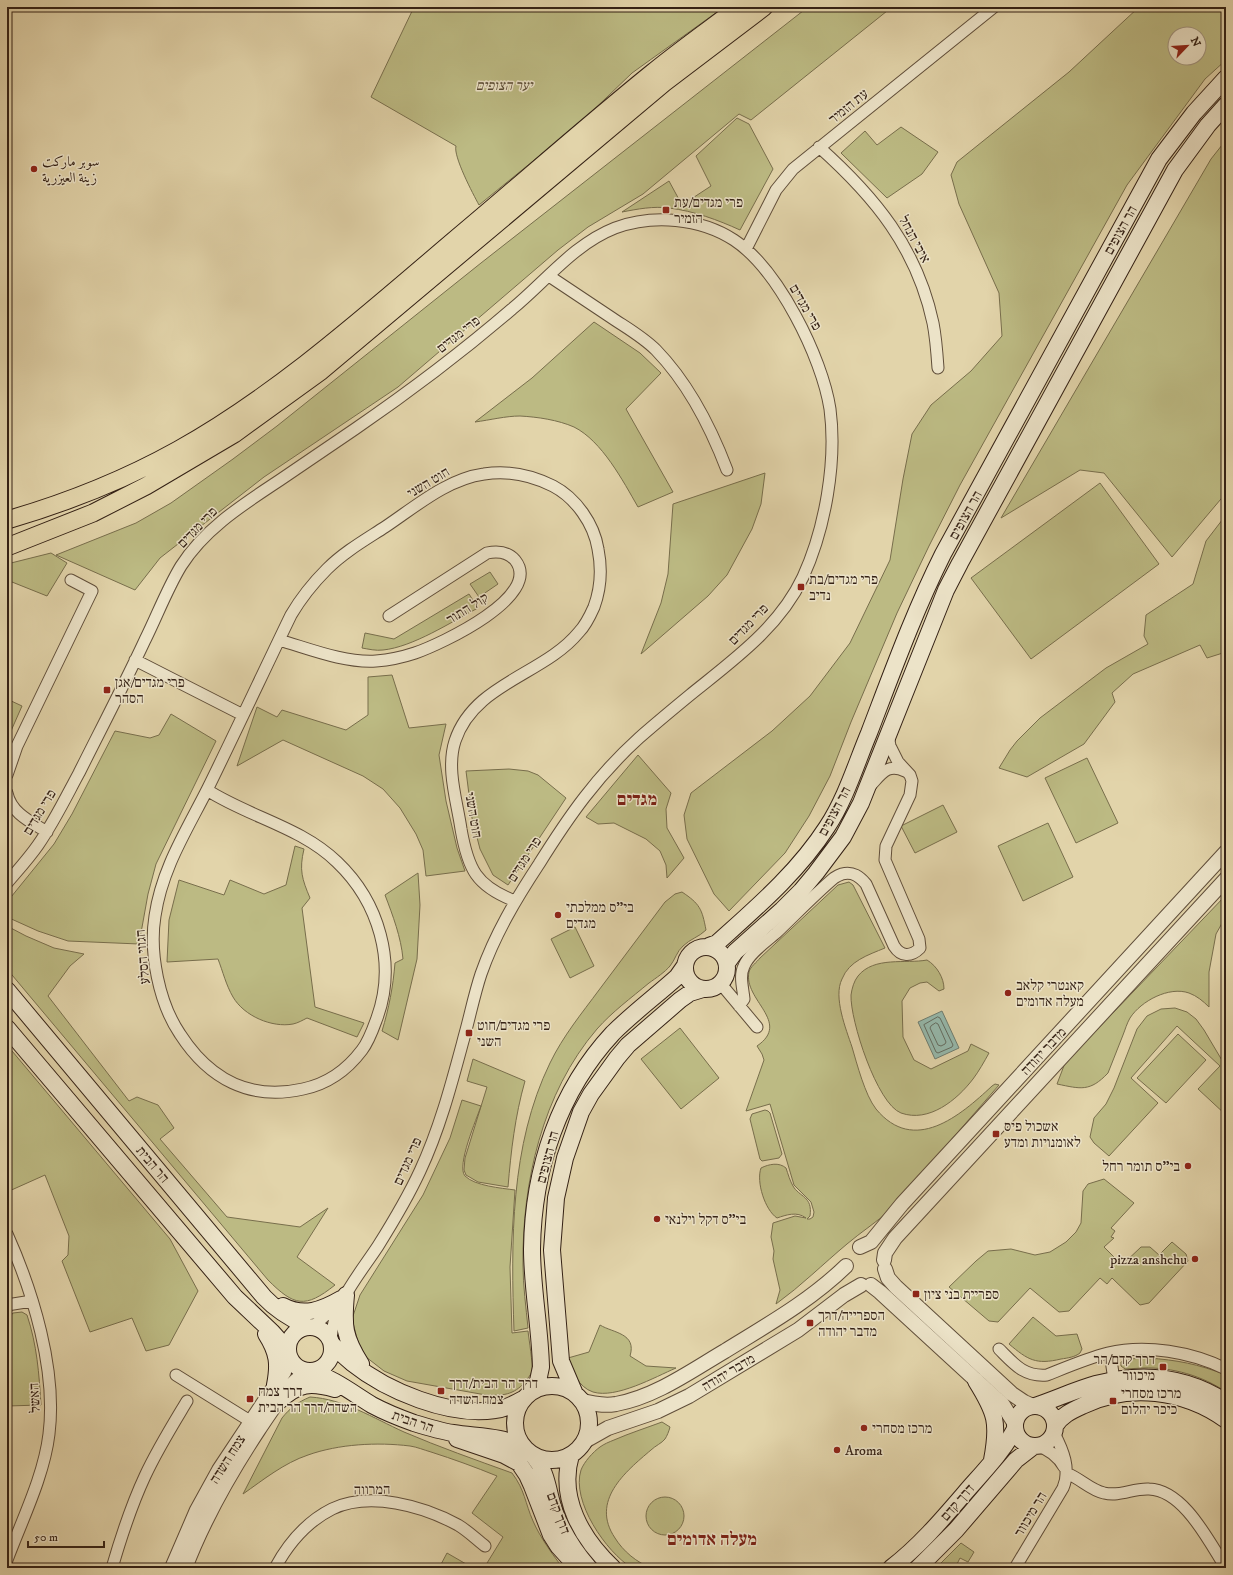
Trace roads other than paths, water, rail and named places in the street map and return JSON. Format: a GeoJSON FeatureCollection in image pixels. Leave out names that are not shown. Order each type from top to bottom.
{"type":"FeatureCollection","features":[{"type":"Feature","properties":{"kind":"main road"},"geometry":{"type":"LineString","coordinates":[[7,520],[67,501],[118,480],[179,449],[233,416],[276,386],[353,326],[654,71],[739,7]]}},
{"type":"Feature","properties":{"kind":"main road"},"geometry":{"type":"LineString","coordinates":[[7,547],[59,527],[120,500],[209,449],[280,402],[327,366],[664,83],[764,7]]}},
{"type":"Feature","properties":{"kind":"main road","name":"הר הצופים"},"geometry":{"type":"LineString","coordinates":[[709,946],[717,943],[769,896],[802,861],[828,827],[844,795],[917,610],[943,554],[1159,159],[1194,113],[1226,78]]}},
{"type":"Feature","properties":{"kind":"main road","name":"הר הצופים"},"geometry":{"type":"LineString","coordinates":[[727,963],[735,952],[782,910],[816,873],[843,837],[866,790],[946,590],[960,563],[1175,170],[1208,125],[1226,105]]}},
{"type":"Feature","properties":{"kind":"main road"},"geometry":{"type":"LineString","coordinates":[[701,946],[709,946],[716,949],[722,953],[727,963],[725,978],[721,984],[710,989],[696,987],[690,982],[685,974],[684,967],[686,959],[690,953],[701,946]]}},
{"type":"Feature","properties":{"kind":"main road","name":"הר הצופים"},"geometry":{"type":"LineString","coordinates":[[527,1396],[538,1381],[541,1367],[532,1250],[534,1214],[540,1175],[554,1129],[574,1084],[597,1052],[615,1032],[677,977],[684,967]]}},
{"type":"Feature","properties":{"kind":"main road","name":"הר הצופים"},"geometry":{"type":"LineString","coordinates":[[578,1397],[561,1361],[552,1250],[556,1198],[564,1158],[585,1106],[603,1076],[617,1058],[628,1045],[680,1000],[690,993],[702,989]]}},
{"type":"Feature","properties":{"kind":"main road","name":"הר הבית"},"geometry":{"type":"LineString","coordinates":[[7,990],[259,1291],[281,1312],[310,1327]]}},
{"type":"Feature","properties":{"kind":"main road","name":"הר הבית"},"geometry":{"type":"LineString","coordinates":[[7,1028],[225,1285],[250,1312],[272,1332],[289,1353]]}},
{"type":"Feature","properties":{"kind":"main road"},"geometry":{"type":"LineString","coordinates":[[259,1291],[286,1308],[302,1312],[317,1311],[346,1293]]}},
{"type":"Feature","properties":{"kind":"main road"},"geometry":{"type":"LineString","coordinates":[[346,1293],[344,1317],[346,1334],[355,1355],[372,1376]]}},
{"type":"Feature","properties":{"kind":"main road"},"geometry":{"type":"LineString","coordinates":[[250,1312],[267,1335],[275,1350],[278,1366],[275,1385]]}},
{"type":"Feature","properties":{"kind":"main road"},"geometry":{"type":"LineString","coordinates":[[310,1327],[323,1331],[331,1342],[332,1355],[322,1368],[309,1371],[296,1366],[289,1353],[290,1341],[294,1333],[301,1329],[310,1327]]}},
{"type":"Feature","properties":{"kind":"main road","name":"הר הבית"},"geometry":{"type":"LineString","coordinates":[[331,1342],[353,1364],[388,1386],[421,1400],[460,1410],[495,1410],[510,1406],[527,1396]]}},
{"type":"Feature","properties":{"kind":"main road","name":"הר הבית"},"geometry":{"type":"LineString","coordinates":[[309,1371],[330,1378],[378,1408],[426,1427],[452,1433],[489,1437],[514,1442],[529,1452]]}},
{"type":"Feature","properties":{"kind":"main road"},"geometry":{"type":"LineString","coordinates":[[1226,1402],[1208,1391],[1182,1382],[1150,1377],[1114,1380],[1095,1384],[1022,1410],[1017,1415],[1015,1426],[1017,1435],[1021,1441],[1027,1445],[1036,1446],[1045,1443],[1050,1439],[1054,1429],[1062,1417],[1088,1403],[1112,1396],[1140,1392],[1158,1393],[1184,1398],[1201,1405],[1226,1420]]}},
{"type":"Feature","properties":{"kind":"main road"},"geometry":{"type":"LineString","coordinates":[[976,1381],[990,1406],[996,1426],[992,1462]]}},
{"type":"Feature","properties":{"kind":"main road"},"geometry":{"type":"LineString","coordinates":[[279,1401],[292,1390],[308,1384],[317,1384],[359,1396]]}},
{"type":"Feature","properties":{"kind":"main road"},"geometry":{"type":"LineString","coordinates":[[546,1386],[556,1386],[565,1388],[578,1397],[588,1416],[589,1428],[585,1442],[578,1450],[564,1459],[550,1461],[529,1452],[519,1441],[515,1424],[517,1410],[527,1396],[546,1386]]}},
{"type":"Feature","properties":{"kind":"main road"},"geometry":{"type":"LineString","coordinates":[[1034,1406],[1042,1407],[1048,1411],[1053,1419],[1054,1429]]}},
{"type":"Feature","properties":{"kind":"main road","name":"דרך קדם"},"geometry":{"type":"LineString","coordinates":[[891,1568],[922,1541],[992,1462],[1002,1450],[1015,1426]]}},
{"type":"Feature","properties":{"kind":"main road"},"geometry":{"type":"LineString","coordinates":[[426,1427],[504,1455],[519,1463],[532,1486],[551,1535],[558,1546],[578,1568]]}},
{"type":"Feature","properties":{"kind":"main road","name":"דרך קדם"},"geometry":{"type":"LineString","coordinates":[[918,1568],[956,1530],[1016,1460],[1036,1446]]}},
{"type":"Feature","properties":{"kind":"main road","name":"דרך קדם"},"geometry":{"type":"LineString","coordinates":[[529,1452],[544,1471],[554,1511],[560,1525],[571,1544],[589,1568]]}},
{"type":"Feature","properties":{"kind":"main road","name":"דרך קדם"},"geometry":{"type":"LineString","coordinates":[[572,1455],[567,1475],[568,1495],[571,1506],[583,1531],[613,1568]]}},
{"type":"Feature","properties":{"kind":"street","name":"עת הזמיר"},"geometry":{"type":"LineString","coordinates":[[746,249],[776,190],[794,169],[994,7]]}},
{"type":"Feature","properties":{"kind":"street","name":"איבי הנחל"},"geometry":{"type":"LineString","coordinates":[[820,147],[845,170],[873,202],[891,224],[904,245],[924,293],[933,323],[938,368]]}},
{"type":"Feature","properties":{"kind":"street","name":"פרי מגדים"},"geometry":{"type":"LineString","coordinates":[[7,883],[29,857],[47,832],[67,796],[181,567],[203,539],[239,507],[419,383],[483,334],[579,249],[612,229],[633,223],[654,220],[675,220],[700,225],[720,232],[735,240],[746,249],[766,271],[793,313],[807,339],[824,383],[830,407],[832,457],[826,502],[805,574],[784,609],[753,644],[659,721],[619,756],[575,808],[515,901],[501,926],[481,974],[449,1092],[429,1151],[409,1194],[346,1293],[331,1327],[331,1342]]}},
{"type":"Feature","properties":{"kind":"street"},"geometry":{"type":"LineString","coordinates":[[549,276],[638,335],[655,350],[682,383],[701,415],[719,449],[726,470]]}},
{"type":"Feature","properties":{"kind":"street","name":"חוט השני"},"geometry":{"type":"LineString","coordinates":[[207,790],[279,640],[301,599],[327,568],[343,555],[442,489],[462,480],[483,474],[506,472],[526,475],[558,489],[570,498],[585,516],[598,546],[601,565],[597,600],[589,619],[579,632],[568,644],[553,655],[497,690],[481,702],[468,718],[455,742],[452,759],[452,776],[464,844],[469,862],[477,876],[485,885],[494,892],[515,901]]}},
{"type":"Feature","properties":{"kind":"street","name":"קול התור"},"geometry":{"type":"LineString","coordinates":[[279,640],[326,654],[357,660],[376,661],[414,653],[434,645],[471,626],[492,613],[504,602],[519,582],[521,574],[519,566],[514,558],[506,554],[497,551],[487,553],[389,616]]}},
{"type":"Feature","properties":{"kind":"street"},"geometry":{"type":"LineString","coordinates":[[7,775],[16,746],[92,591],[71,580]]}},
{"type":"Feature","properties":{"kind":"street"},"geometry":{"type":"LineString","coordinates":[[135,660],[242,717]]}},
{"type":"Feature","properties":{"kind":"street"},"geometry":{"type":"LineString","coordinates":[[739,1006],[744,999],[741,983],[744,965],[758,948],[841,874],[848,873],[860,877],[866,884],[894,946],[900,953],[905,955],[910,954],[916,952],[920,948],[919,939],[886,866],[884,855],[888,839],[910,795],[912,787],[912,781],[893,753],[888,735]]}},
{"type":"Feature","properties":{"kind":"street"},"geometry":{"type":"LineString","coordinates":[[866,790],[884,771],[890,768],[900,768],[905,771]]}},
{"type":"Feature","properties":{"kind":"street","name":"חגווי הסלע"},"geometry":{"type":"LineString","coordinates":[[207,790],[236,807],[300,835],[324,850],[348,873],[369,904],[376,922],[385,954],[386,973],[385,990],[374,1025],[363,1049],[352,1061],[329,1080],[316,1086],[282,1094],[264,1093],[246,1089],[228,1081],[214,1072],[196,1056],[178,1031],[167,1010],[156,972],[154,917],[161,888],[170,863],[207,790]]}},
{"type":"Feature","properties":{"kind":"street"},"geometry":{"type":"LineString","coordinates":[[7,793],[16,809],[24,818],[47,832]]}},
{"type":"Feature","properties":{"kind":"street","name":"מדבר יהודה"},"geometry":{"type":"LineString","coordinates":[[860,1247],[871,1242],[902,1204],[1226,852]]}},
{"type":"Feature","properties":{"kind":"street","name":"מדבר יהודה"},"geometry":{"type":"LineString","coordinates":[[885,1264],[885,1253],[895,1238],[1226,879]]}},
{"type":"Feature","properties":{"kind":"street"},"geometry":{"type":"LineString","coordinates":[[721,984],[756,1027]]}},
{"type":"Feature","properties":{"kind":"street","name":"האשל"},"geometry":{"type":"LineString","coordinates":[[7,1234],[32,1301],[40,1330],[50,1389],[51,1411],[49,1435],[35,1486],[7,1560]]}},
{"type":"Feature","properties":{"kind":"street"},"geometry":{"type":"LineString","coordinates":[[1015,1426],[1003,1406],[880,1292],[852,1280],[847,1272],[846,1266],[847,1259],[851,1253],[860,1247],[866,1246],[879,1252],[885,1264],[888,1278],[902,1292],[1012,1394],[1024,1402],[1034,1406]]}},
{"type":"Feature","properties":{"kind":"street"},"geometry":{"type":"LineString","coordinates":[[866,1285],[880,1279],[885,1264]]}},
{"type":"Feature","properties":{"kind":"street","name":"מדבר יהודה"},"geometry":{"type":"LineString","coordinates":[[578,1397],[599,1405],[616,1404],[638,1398],[660,1388],[685,1375],[787,1313],[833,1278],[846,1266]]}},
{"type":"Feature","properties":{"kind":"street","name":"מדבר יהודה"},"geometry":{"type":"LineString","coordinates":[[585,1442],[608,1428],[658,1411],[689,1396],[798,1330],[844,1295],[866,1285]]}},
{"type":"Feature","properties":{"kind":"street","name":"פרי מגדים"},"geometry":{"type":"LineString","coordinates":[[310,1327],[346,1293]]}},
{"type":"Feature","properties":{"kind":"street"},"geometry":{"type":"LineString","coordinates":[[7,1305],[32,1301]]}},
{"type":"Feature","properties":{"kind":"street"},"geometry":{"type":"LineString","coordinates":[[999,1349],[1023,1371],[1032,1375],[1047,1375],[1110,1353],[1133,1351],[1165,1351],[1201,1359],[1226,1369]]}},
{"type":"Feature","properties":{"kind":"street","name":"צמח השדה"},"geometry":{"type":"LineString","coordinates":[[172,1568],[197,1510],[219,1470],[250,1421],[284,1372],[289,1353]]}},
{"type":"Feature","properties":{"kind":"street"},"geometry":{"type":"LineString","coordinates":[[1110,1353],[1114,1380]]}},
{"type":"Feature","properties":{"kind":"street","name":"צמח השדה"},"geometry":{"type":"LineString","coordinates":[[185,1568],[207,1515],[229,1476],[289,1386],[309,1371]]}},
{"type":"Feature","properties":{"kind":"street"},"geometry":{"type":"LineString","coordinates":[[176,1375],[250,1421]]}},
{"type":"Feature","properties":{"kind":"street"},"geometry":{"type":"LineString","coordinates":[[112,1568],[125,1526],[145,1475],[167,1433],[187,1401]]}},
{"type":"Feature","properties":{"kind":"street","name":"הר מיכוור"},"geometry":{"type":"LineString","coordinates":[[1015,1568],[1066,1481],[1066,1464],[1054,1429]]}},
{"type":"Feature","properties":{"kind":"street"},"geometry":{"type":"LineString","coordinates":[[1036,1446],[1055,1454],[1060,1460],[1066,1473],[1106,1494],[1114,1495],[1141,1489],[1152,1489],[1173,1496],[1197,1524],[1226,1568]]}},
{"type":"Feature","properties":{"kind":"street","name":"המרווה"},"geometry":{"type":"LineString","coordinates":[[275,1568],[293,1540],[322,1514],[346,1504],[365,1502],[396,1503],[422,1509],[459,1526],[485,1546]]}},
{"type":"Feature","properties":{"kind":"water"},"geometry":{"type":"Polygon","coordinates":[[[942,1011],[959,1048],[935,1059],[918,1022],[942,1011]]]}},
{"type":"Feature","properties":{"kind":"place","name":"سوبر ماركت زينة العيزرية"},"geometry":{"type":"Point","coordinates":[34,169]}},
{"type":"Feature","properties":{"kind":"place","name":"פרי מגדים/עת הזמיר"},"geometry":{"type":"Point","coordinates":[666,210]}},
{"type":"Feature","properties":{"kind":"place","name":"פרי מגדים/בת נדיב"},"geometry":{"type":"Point","coordinates":[801,587]}},
{"type":"Feature","properties":{"kind":"place","name":"פרי מגדים/אגן הסהר"},"geometry":{"type":"Point","coordinates":[107,690]}},
{"type":"Feature","properties":{"kind":"place","name":"בי\"ס ממלכתי מגדים"},"geometry":{"type":"Point","coordinates":[558,915]}},
{"type":"Feature","properties":{"kind":"place","name":"קאנטרי קלאב מעלה אדומים"},"geometry":{"type":"Point","coordinates":[1008,993]}},
{"type":"Feature","properties":{"kind":"place","name":"פרי מגדים/חוט השני"},"geometry":{"type":"Point","coordinates":[469,1033]}},
{"type":"Feature","properties":{"kind":"place","name":"אשכול פיס לאומנויות ומדע"},"geometry":{"type":"Point","coordinates":[996,1134]}},
{"type":"Feature","properties":{"kind":"place","name":"בי\"ס תומר רחל"},"geometry":{"type":"Point","coordinates":[1188,1166]}},
{"type":"Feature","properties":{"kind":"place","name":"בי\"ס דקל וילנאי"},"geometry":{"type":"Point","coordinates":[657,1219]}},
{"type":"Feature","properties":{"kind":"place","name":"pizza anshehu"},"geometry":{"type":"Point","coordinates":[1195,1259]}},
{"type":"Feature","properties":{"kind":"place","name":"ספריית בני ציון"},"geometry":{"type":"Point","coordinates":[916,1294]}},
{"type":"Feature","properties":{"kind":"place","name":"הספרייה/דרך מדבר יהודה"},"geometry":{"type":"Point","coordinates":[810,1323]}},
{"type":"Feature","properties":{"kind":"place","name":"דרך קדם/הר מיכוור"},"geometry":{"type":"Point","coordinates":[1163,1367]}},
{"type":"Feature","properties":{"kind":"place","name":"דרך הר הבית/דרך צמח השדה"},"geometry":{"type":"Point","coordinates":[441,1391]}},
{"type":"Feature","properties":{"kind":"place","name":"דרך צמח השדה/דרך הר הבית"},"geometry":{"type":"Point","coordinates":[250,1399]}},
{"type":"Feature","properties":{"kind":"place","name":"מרכז מסחרי כיכר יהלום"},"geometry":{"type":"Point","coordinates":[1113,1401]}},
{"type":"Feature","properties":{"kind":"place","name":"מרכז מסחרי"},"geometry":{"type":"Point","coordinates":[864,1428]}},
{"type":"Feature","properties":{"kind":"place","name":"Aroma"},"geometry":{"type":"Point","coordinates":[837,1450]}},
{"type":"Feature","properties":{"kind":"district","name":"מגדים"},"geometry":{"type":"Point","coordinates":[637,799]}},
{"type":"Feature","properties":{"kind":"district","name":"מעלה אדומים"},"geometry":{"type":"Point","coordinates":[712,1539]}},
{"type":"Feature","properties":{"kind":"park label","name":"יער הצופים"},"geometry":{"type":"Point","coordinates":[504,85]}}]}
